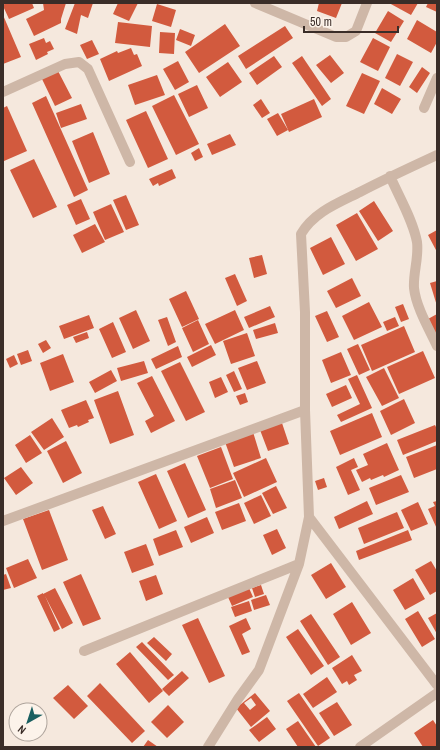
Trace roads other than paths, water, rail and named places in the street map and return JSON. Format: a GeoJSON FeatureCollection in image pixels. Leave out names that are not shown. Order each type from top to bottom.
{"type":"FeatureCollection","features":[{"type":"Feature","properties":{"kind":"street"},"geometry":{"type":"LineString","coordinates":[[255,3],[336,37],[346,37],[356,31],[367,3]]}},
{"type":"Feature","properties":{"kind":"street"},"geometry":{"type":"LineString","coordinates":[[3,92],[65,64],[79,62],[88,69],[130,162]]}},
{"type":"Feature","properties":{"kind":"street"},"geometry":{"type":"LineString","coordinates":[[424,108],[437,78]]}},
{"type":"Feature","properties":{"kind":"street"},"geometry":{"type":"LineString","coordinates":[[208,747],[259,670],[299,564],[309,517],[305,410],[305,312],[301,234],[311,220],[324,210],[390,176],[437,155]]}},
{"type":"Feature","properties":{"kind":"street"},"geometry":{"type":"LineString","coordinates":[[390,176],[412,223],[417,242],[414,287],[416,302],[437,346]]}},
{"type":"Feature","properties":{"kind":"street"},"geometry":{"type":"LineString","coordinates":[[3,521],[305,410]]}},
{"type":"Feature","properties":{"kind":"street"},"geometry":{"type":"LineString","coordinates":[[309,517],[437,684]]}},
{"type":"Feature","properties":{"kind":"street"},"geometry":{"type":"LineString","coordinates":[[84,651],[299,564]]}},
{"type":"Feature","properties":{"kind":"street"},"geometry":{"type":"LineString","coordinates":[[360,747],[437,693]]}}]}
